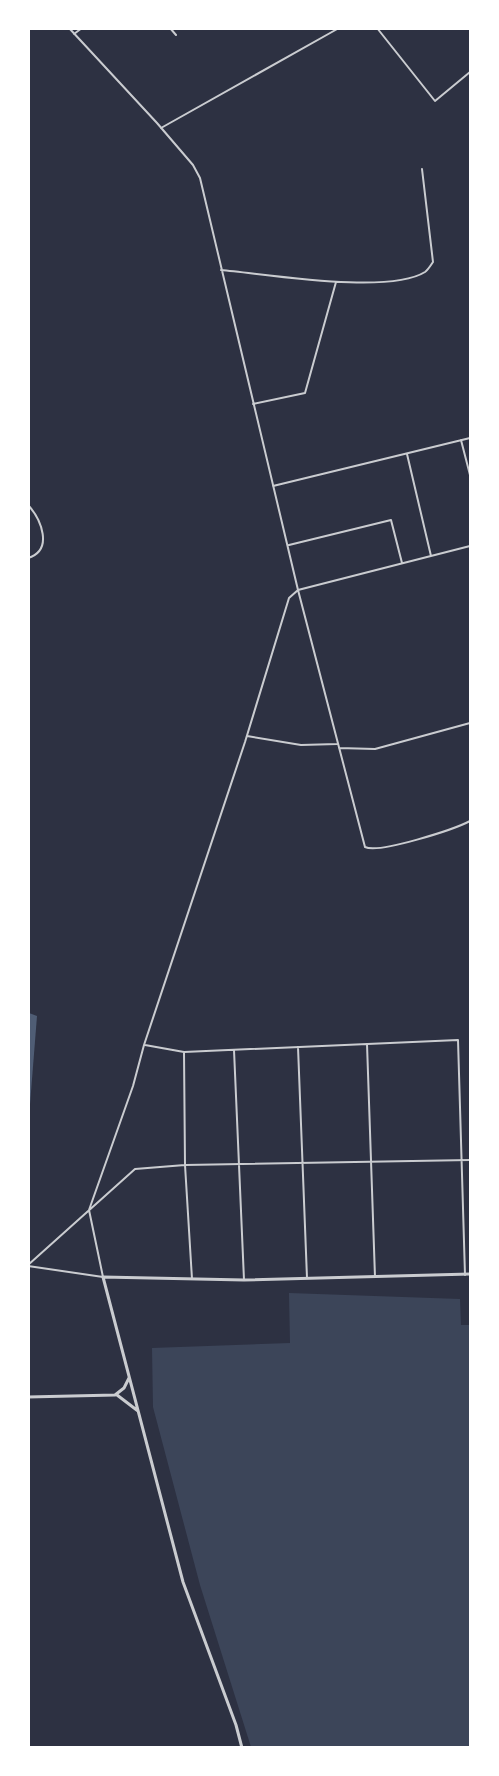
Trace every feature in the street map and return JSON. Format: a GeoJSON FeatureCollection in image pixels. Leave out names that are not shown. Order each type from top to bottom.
{"type":"FeatureCollection","features":[{"type":"Feature","properties":{"kind":"street"},"geometry":{"type":"LineString","coordinates":[[69,28],[161,128],[193,165],[200,178],[298,590],[365,847],[380,849],[456,828],[471,821]]}},
{"type":"Feature","properties":{"kind":"street"},"geometry":{"type":"LineString","coordinates":[[74,34],[82,28]]}},
{"type":"Feature","properties":{"kind":"street"},"geometry":{"type":"LineString","coordinates":[[170,28],[176,36]]}},
{"type":"Feature","properties":{"kind":"street"},"geometry":{"type":"LineString","coordinates":[[161,128],[339,28]]}},
{"type":"Feature","properties":{"kind":"street"},"geometry":{"type":"LineString","coordinates":[[377,28],[435,101],[471,72]]}},
{"type":"Feature","properties":{"kind":"street"},"geometry":{"type":"LineString","coordinates":[[221,270],[372,285],[400,281],[426,272],[433,262],[422,169]]}},
{"type":"Feature","properties":{"kind":"street"},"geometry":{"type":"LineString","coordinates":[[254,404],[305,393],[336,281]]}},
{"type":"Feature","properties":{"kind":"street"},"geometry":{"type":"LineString","coordinates":[[273,486],[471,438]]}},
{"type":"Feature","properties":{"kind":"street"},"geometry":{"type":"LineString","coordinates":[[461,440],[471,475]]}},
{"type":"Feature","properties":{"kind":"street"},"geometry":{"type":"LineString","coordinates":[[407,454],[431,556]]}},
{"type":"Feature","properties":{"kind":"street"},"geometry":{"type":"LineString","coordinates":[[28,506],[40,520],[44,534],[40,548],[34,556],[28,558]]}},
{"type":"Feature","properties":{"kind":"street"},"geometry":{"type":"LineString","coordinates":[[288,546],[391,520],[402,563]]}},
{"type":"Feature","properties":{"kind":"street"},"geometry":{"type":"LineString","coordinates":[[242,1748],[236,1725],[183,1582],[103,1277],[89,1210],[133,1086],[144,1045],[247,736],[289,598],[298,590],[471,546]]}},
{"type":"Feature","properties":{"kind":"street"},"geometry":{"type":"LineString","coordinates":[[247,736],[302,745],[375,749],[471,723]]}},
{"type":"Feature","properties":{"kind":"street"},"geometry":{"type":"LineString","coordinates":[[144,1045],[184,1052],[458,1040],[465,1275]]}},
{"type":"Feature","properties":{"kind":"street"},"geometry":{"type":"LineString","coordinates":[[367,1044],[375,1276]]}},
{"type":"Feature","properties":{"kind":"street"},"geometry":{"type":"LineString","coordinates":[[298,1047],[307,1278]]}},
{"type":"Feature","properties":{"kind":"street"},"geometry":{"type":"LineString","coordinates":[[234,1050],[244,1280]]}},
{"type":"Feature","properties":{"kind":"street"},"geometry":{"type":"LineString","coordinates":[[184,1052],[185,1165],[192,1279]]}},
{"type":"Feature","properties":{"kind":"street"},"geometry":{"type":"LineString","coordinates":[[28,1266],[135,1169],[185,1165],[471,1160]]}},
{"type":"Feature","properties":{"kind":"street"},"geometry":{"type":"LineString","coordinates":[[28,1266],[103,1277],[244,1280],[471,1274]]}},
{"type":"Feature","properties":{"kind":"street"},"geometry":{"type":"LineString","coordinates":[[115,1395],[124,1388],[129,1376]]}},
{"type":"Feature","properties":{"kind":"street"},"geometry":{"type":"LineString","coordinates":[[28,1397],[115,1395],[128,1401],[139,1413]]}},
{"type":"Feature","properties":{"kind":"shaded area"},"geometry":{"type":"Polygon","coordinates":[[[28,1013],[37,1016],[29,1117],[28,1013]]]}},
{"type":"Feature","properties":{"kind":"shaded area"},"geometry":{"type":"Polygon","coordinates":[[[289,1293],[460,1299],[461,1325],[470,1325],[470,1747],[251,1747],[200,1585],[153,1407],[152,1348],[290,1343],[289,1293]]]}}]}
